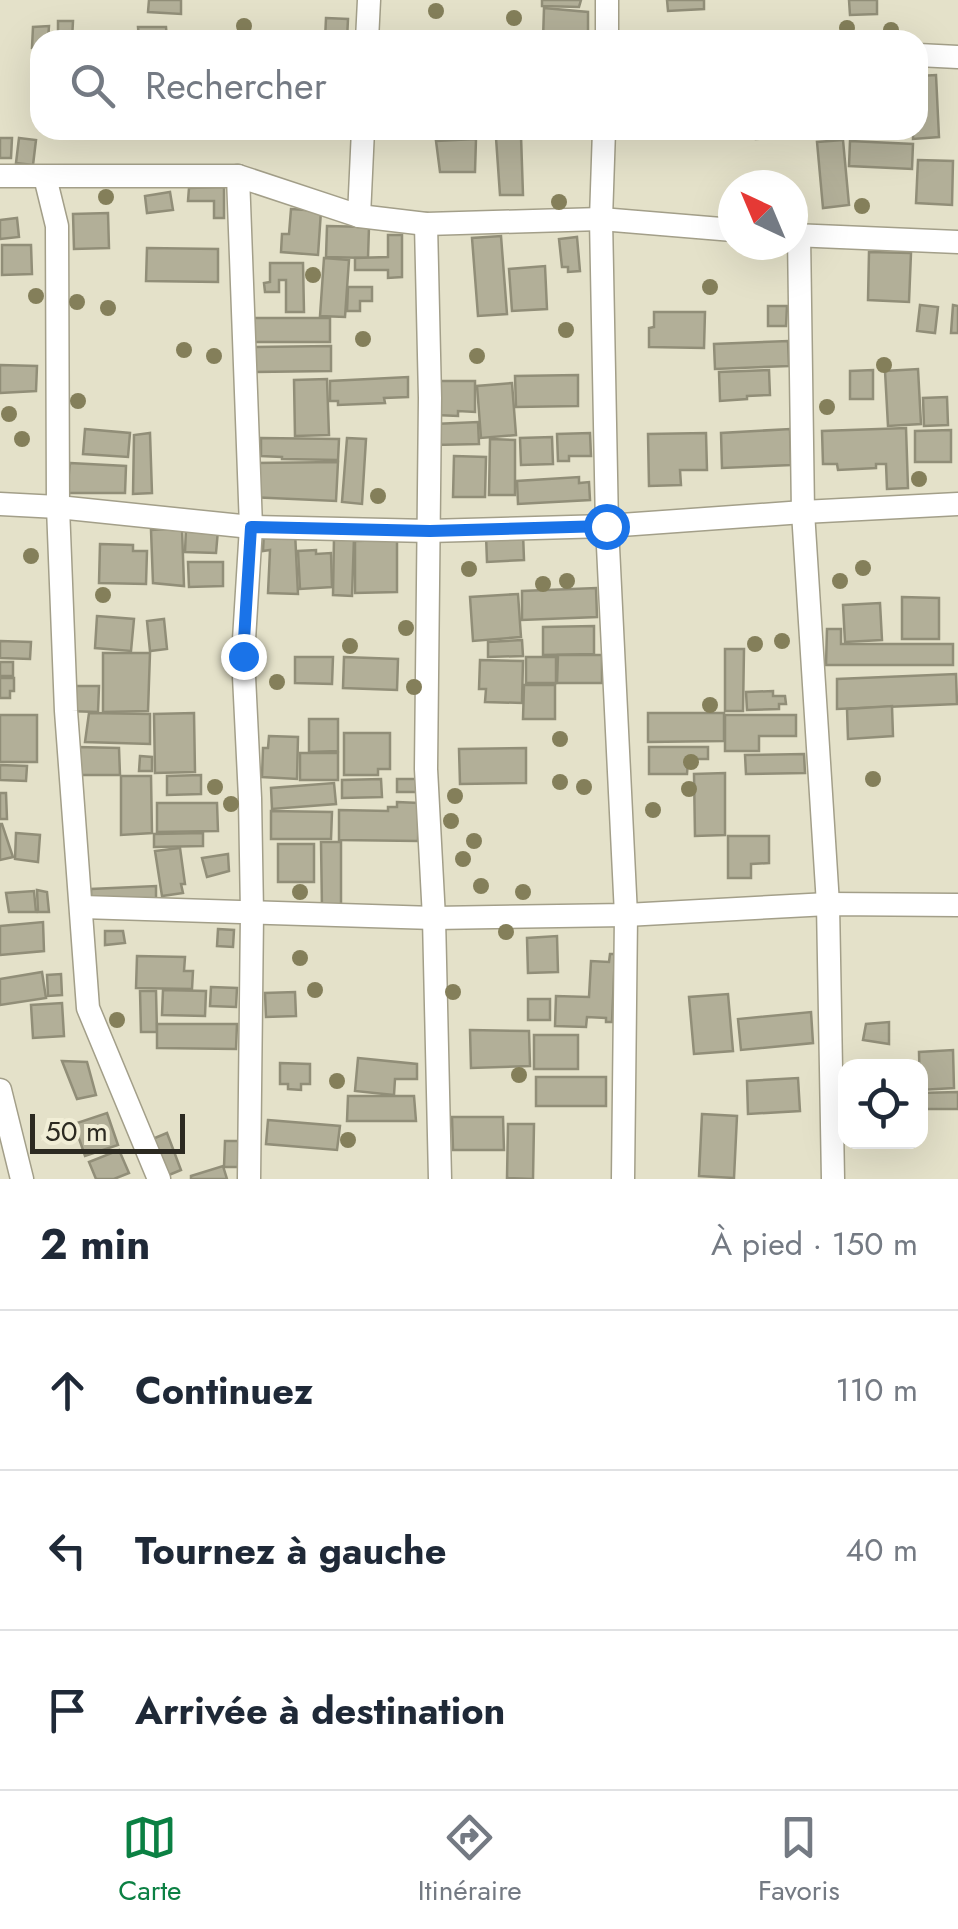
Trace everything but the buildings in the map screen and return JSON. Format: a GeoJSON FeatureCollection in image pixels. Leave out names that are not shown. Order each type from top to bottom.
{"type":"FeatureCollection","features":[{"type":"Feature","properties":{"kind":"street"},"geometry":{"type":"LineString","coordinates":[[368,30],[369,0]]}},
{"type":"Feature","properties":{"kind":"street"},"geometry":{"type":"LineString","coordinates":[[607,0],[607,30]]}},
{"type":"Feature","properties":{"kind":"street"},"geometry":{"type":"LineString","coordinates":[[928,55],[958,56]]}},
{"type":"Feature","properties":{"kind":"street"},"geometry":{"type":"LineString","coordinates":[[360,216],[363,140]]}},
{"type":"Feature","properties":{"kind":"street"},"geometry":{"type":"LineString","coordinates":[[604,140],[601,219],[606,526],[626,915],[622,1179]]}},
{"type":"Feature","properties":{"kind":"street"},"geometry":{"type":"LineString","coordinates":[[0,176],[238,176],[360,216],[426,224],[601,219],[718,229]]}},
{"type":"Feature","properties":{"kind":"street"},"geometry":{"type":"LineString","coordinates":[[238,176],[251,527],[243,656],[252,913],[249,1179]]}},
{"type":"Feature","properties":{"kind":"street"},"geometry":{"type":"LineString","coordinates":[[45,177],[56,226],[58,507],[66,711],[88,1008],[159,1179]]}},
{"type":"Feature","properties":{"kind":"street"},"geometry":{"type":"LineString","coordinates":[[426,224],[430,398],[426,769],[440,1179]]}},
{"type":"Feature","properties":{"kind":"street"},"geometry":{"type":"LineString","coordinates":[[808,236],[958,242]]}},
{"type":"Feature","properties":{"kind":"street"},"geometry":{"type":"LineString","coordinates":[[797,260],[803,512],[828,904],[833,1179]]}},
{"type":"Feature","properties":{"kind":"street"},"geometry":{"type":"LineString","coordinates":[[0,504],[251,527],[430,531],[606,526],[958,504]]}},
{"type":"Feature","properties":{"kind":"street"},"geometry":{"type":"LineString","coordinates":[[82,907],[434,918],[626,915],[828,904],[958,905]]}},
{"type":"Feature","properties":{"kind":"street"},"geometry":{"type":"LineString","coordinates":[[0,1090],[22,1179]]}},
{"type":"Feature","properties":{"kind":"route"},"geometry":{"type":"LineString","coordinates":[[243,656],[251,527],[430,531],[606,526]]}}]}
